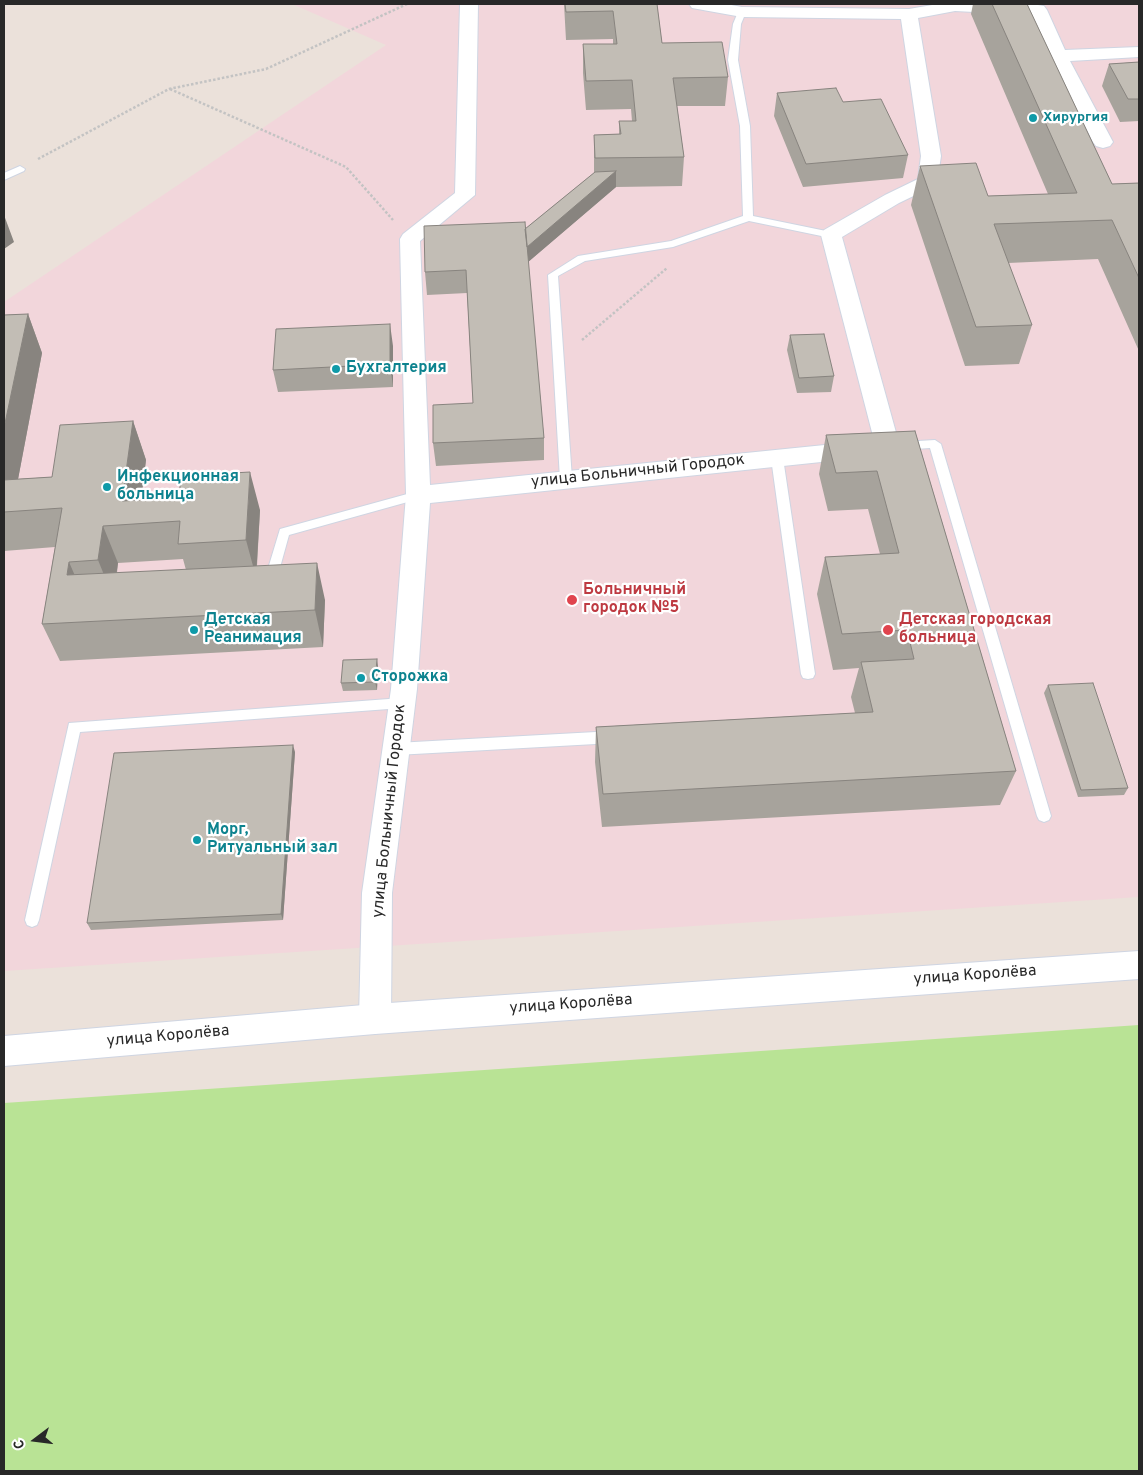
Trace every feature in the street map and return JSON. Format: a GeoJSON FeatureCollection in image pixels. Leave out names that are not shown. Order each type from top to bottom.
{"type":"FeatureCollection","features":[{"type":"Feature","properties":{"kind":"street"},"geometry":{"type":"LineString","coordinates":[[418,494],[410,239],[466,195],[469,4]]}},
{"type":"Feature","properties":{"kind":"street"},"geometry":{"type":"LineString","coordinates":[[698,4],[742,12],[909,14],[955,6],[1038,10],[1058,56],[1103,142]]}},
{"type":"Feature","properties":{"kind":"street"},"geometry":{"type":"LineString","coordinates":[[909,14],[940,4]]}},
{"type":"Feature","properties":{"kind":"street"},"geometry":{"type":"LineString","coordinates":[[888,447],[832,235],[892,199],[927,182],[931,156],[909,14]]}},
{"type":"Feature","properties":{"kind":"street"},"geometry":{"type":"LineString","coordinates":[[1058,56],[1139,52]]}},
{"type":"Feature","properties":{"kind":"street","name":"улица Больничный Городок"},"geometry":{"type":"LineString","coordinates":[[375,1019],[378,893],[402,703],[418,494],[888,447]]}},
{"type":"Feature","properties":{"kind":"street","name":"улица Королёва"},"geometry":{"type":"LineString","coordinates":[[4,1051],[375,1019],[1139,965]]}},
{"type":"Feature","properties":{"kind":"lane"},"geometry":{"type":"LineString","coordinates":[[742,12],[737,24],[733,60],[745,126],[748,218]]}},
{"type":"Feature","properties":{"kind":"lane"},"geometry":{"type":"LineString","coordinates":[[4,178],[20,169]]}},
{"type":"Feature","properties":{"kind":"lane"},"geometry":{"type":"LineString","coordinates":[[566,479],[554,275],[582,258],[674,244],[748,218],[832,235]]}},
{"type":"Feature","properties":{"kind":"lane"},"geometry":{"type":"LineString","coordinates":[[888,447],[935,444],[1044,816]]}},
{"type":"Feature","properties":{"kind":"lane"},"geometry":{"type":"LineString","coordinates":[[777,458],[808,674]]}},
{"type":"Feature","properties":{"kind":"lane"},"geometry":{"type":"LineString","coordinates":[[259,589],[269,589],[284,532],[418,494]]}},
{"type":"Feature","properties":{"kind":"lane"},"geometry":{"type":"LineString","coordinates":[[32,920],[74,727],[402,703]]}},
{"type":"Feature","properties":{"kind":"lane"},"geometry":{"type":"LineString","coordinates":[[396,749],[633,736]]}},
{"type":"Feature","properties":{"kind":"path"},"geometry":{"type":"LineString","coordinates":[[20,169],[169,88],[266,70],[407,4]]}},
{"type":"Feature","properties":{"kind":"path"},"geometry":{"type":"LineString","coordinates":[[169,88],[346,167],[410,239]]}},
{"type":"Feature","properties":{"kind":"path"},"geometry":{"type":"LineString","coordinates":[[559,361],[669,266]]}},
{"type":"Feature","properties":{"kind":"shaded area","name":"Больничный городок №5"},"geometry":{"type":"Polygon","coordinates":[[[292,4],[1139,4],[1139,897],[4,971],[4,302],[386,45],[292,4]]]}},
{"type":"Feature","properties":{"kind":"green space"},"geometry":{"type":"Polygon","coordinates":[[[1139,1025],[1139,1471],[4,1471],[4,1103],[1139,1025]]]}},
{"type":"Feature","properties":{"kind":"building"},"geometry":{"type":"Polygon","coordinates":[[[565,4],[657,4],[662,43],[722,42],[728,77],[673,78],[684,157],[595,158],[594,135],[621,134],[619,121],[636,121],[632,80],[586,81],[583,44],[617,44],[613,11],[566,12],[565,4]]]}},
{"type":"Feature","properties":{"kind":"building"},"geometry":{"type":"Polygon","coordinates":[[[992,4],[1027,4],[1112,184],[1139,183],[1139,278],[1112,220],[994,224],[1032,325],[976,327],[920,166],[976,163],[988,196],[1077,193],[992,4]]]}},
{"type":"Feature","properties":{"kind":"building"},"geometry":{"type":"Polygon","coordinates":[[[1139,62],[1139,99],[1128,99],[1109,64],[1139,62]]]}},
{"type":"Feature","properties":{"kind":"building"},"geometry":{"type":"Polygon","coordinates":[[[836,88],[843,102],[881,99],[908,155],[806,164],[777,93],[836,88]]]}},
{"type":"Feature","properties":{"kind":"building"},"geometry":{"type":"Polygon","coordinates":[[[616,171],[527,247],[525,229],[595,172],[616,171]]]}},
{"type":"Feature","properties":{"kind":"building"},"geometry":{"type":"Polygon","coordinates":[[[525,222],[544,438],[433,443],[433,405],[473,403],[466,270],[425,272],[424,226],[525,222]]]}},
{"type":"Feature","properties":{"kind":"building"},"geometry":{"type":"Polygon","coordinates":[[[28,314],[4,428],[4,315],[28,314]]]}},
{"type":"Feature","properties":{"kind":"building"},"geometry":{"type":"Polygon","coordinates":[[[390,324],[390,364],[273,370],[276,329],[390,324]]]}},
{"type":"Feature","properties":{"kind":"building"},"geometry":{"type":"Polygon","coordinates":[[[824,334],[834,376],[799,378],[790,335],[824,334]]]}},
{"type":"Feature","properties":{"kind":"building"},"geometry":{"type":"Polygon","coordinates":[[[133,421],[122,501],[179,498],[181,476],[250,472],[246,540],[178,544],[180,521],[103,526],[98,560],[69,562],[67,575],[317,563],[315,610],[42,624],[62,508],[4,512],[4,480],[52,477],[60,425],[133,421]]]}},
{"type":"Feature","properties":{"kind":"building"},"geometry":{"type":"Polygon","coordinates":[[[915,431],[1016,771],[603,794],[596,727],[873,712],[861,662],[914,659],[907,630],[842,634],[825,557],[899,553],[877,471],[836,473],[826,435],[915,431]]]}},
{"type":"Feature","properties":{"kind":"building","name":"Сторожка"},"geometry":{"type":"Polygon","coordinates":[[[377,659],[375,682],[341,683],[343,660],[377,659]]]}},
{"type":"Feature","properties":{"kind":"building"},"geometry":{"type":"Polygon","coordinates":[[[1093,683],[1128,788],[1081,790],[1048,685],[1093,683]]]}},
{"type":"Feature","properties":{"kind":"building","name":"Морг, Ритуальный зал"},"geometry":{"type":"Polygon","coordinates":[[[293,745],[281,914],[87,923],[114,753],[293,745]]]}},
{"type":"Feature","properties":{"kind":"place","name":"Хирургия"},"geometry":{"type":"Point","coordinates":[1033,118]}},
{"type":"Feature","properties":{"kind":"place","name":"Бухгалтерия"},"geometry":{"type":"Point","coordinates":[336,369]}},
{"type":"Feature","properties":{"kind":"place","name":"Инфекционная больница"},"geometry":{"type":"Point","coordinates":[107,487]}},
{"type":"Feature","properties":{"kind":"place","name":"Больничный городок №5"},"geometry":{"type":"Point","coordinates":[572,600]}},
{"type":"Feature","properties":{"kind":"place","name":"Детская Реанимация"},"geometry":{"type":"Point","coordinates":[194,630]}},
{"type":"Feature","properties":{"kind":"place","name":"Детская городская больница"},"geometry":{"type":"Point","coordinates":[888,630]}},
{"type":"Feature","properties":{"kind":"place","name":"Сторожка"},"geometry":{"type":"Point","coordinates":[361,678]}},
{"type":"Feature","properties":{"kind":"place","name":"Морг, Ритуальный зал"},"geometry":{"type":"Point","coordinates":[197,840]}}]}
